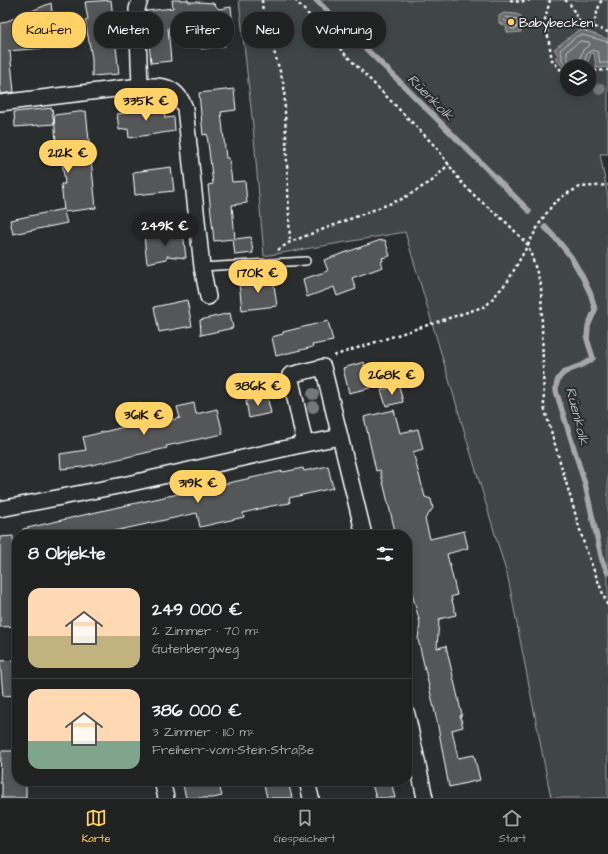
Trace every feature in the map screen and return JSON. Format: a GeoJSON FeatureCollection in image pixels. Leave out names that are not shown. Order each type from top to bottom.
{"type":"FeatureCollection","features":[{"type":"Feature","properties":{"kind":"street"},"geometry":{"type":"LineString","coordinates":[[140,0],[138,9],[140,86]]}},
{"type":"Feature","properties":{"kind":"street"},"geometry":{"type":"LineString","coordinates":[[0,103],[140,86],[161,85],[172,90],[181,98],[185,108],[202,267],[208,297]]}},
{"type":"Feature","properties":{"kind":"street"},"geometry":{"type":"LineString","coordinates":[[305,444],[290,375],[323,367],[363,530]]}},
{"type":"Feature","properties":{"kind":"street"},"geometry":{"type":"LineString","coordinates":[[0,509],[123,485],[340,437]]}},
{"type":"Feature","properties":{"kind":"street"},"geometry":{"type":"LineString","coordinates":[[412,737],[425,798]]}},
{"type":"Feature","properties":{"kind":"street"},"geometry":{"type":"LineString","coordinates":[[163,786],[166,798]]}},
{"type":"Feature","properties":{"kind":"street"},"geometry":{"type":"LineString","coordinates":[[308,786],[311,798]]}},
{"type":"Feature","properties":{"kind":"lane"},"geometry":{"type":"LineString","coordinates":[[202,267],[262,262],[306,261]]}},
{"type":"Feature","properties":{"kind":"path"},"geometry":{"type":"LineString","coordinates":[[262,0],[263,14],[284,85],[290,242]]}},
{"type":"Feature","properties":{"kind":"path"},"geometry":{"type":"LineString","coordinates":[[294,0],[436,147],[462,183],[508,224],[528,245],[541,285],[544,407],[584,547],[608,607]]}},
{"type":"Feature","properties":{"kind":"path"},"geometry":{"type":"LineString","coordinates":[[510,0],[520,2],[530,0]]}},
{"type":"Feature","properties":{"kind":"path"},"geometry":{"type":"LineString","coordinates":[[550,0],[545,19],[552,60],[560,69]]}},
{"type":"Feature","properties":{"kind":"path"},"geometry":{"type":"LineString","coordinates":[[565,0],[570,4],[579,21],[608,32]]}},
{"type":"Feature","properties":{"kind":"path"},"geometry":{"type":"LineString","coordinates":[[593,26],[602,0]]}},
{"type":"Feature","properties":{"kind":"path"},"geometry":{"type":"LineString","coordinates":[[596,71],[608,70]]}},
{"type":"Feature","properties":{"kind":"path"},"geometry":{"type":"LineString","coordinates":[[262,262],[290,242],[402,199],[432,181],[449,164]]}},
{"type":"Feature","properties":{"kind":"path"},"geometry":{"type":"LineString","coordinates":[[323,367],[336,354],[486,306],[508,281],[541,221],[553,204],[566,194],[580,188],[608,185]]}},
{"type":"Feature","properties":{"kind":"shaded area"},"geometry":{"type":"Polygon","coordinates":[[[239,0],[608,0],[608,154],[600,154],[608,197],[608,798],[551,798],[508,578],[405,232],[264,256],[253,126],[244,48],[294,48],[294,12],[242,12],[242,27],[239,0]]]}},
{"type":"Feature","properties":{"kind":"water","name":"Babybecken"},"geometry":{"type":"Polygon","coordinates":[[[504,13],[521,16],[523,26],[521,26],[521,32],[507,32],[506,26],[499,23],[499,16],[504,13]]]}},
{"type":"Feature","properties":{"kind":"water"},"geometry":{"type":"Polygon","coordinates":[[[582,30],[608,39],[608,67],[596,68],[594,53],[591,54],[589,60],[560,60],[560,64],[555,58],[558,55],[554,49],[576,32],[582,30]]]}},
{"type":"Feature","properties":{"kind":"building"},"geometry":{"type":"Polygon","coordinates":[[[111,0],[112,12],[94,12],[94,48],[116,48],[119,74],[92,76],[92,58],[86,25],[86,20],[88,20],[85,2],[111,0]]]}},
{"type":"Feature","properties":{"kind":"building"},"geometry":{"type":"Polygon","coordinates":[[[172,0],[188,0],[189,2],[213,3],[219,9],[231,7],[232,12],[171,12],[171,28],[168,28],[171,61],[151,63],[150,48],[163,48],[163,12],[146,11],[173,8],[172,0]]]}},
{"type":"Feature","properties":{"kind":"building"},"geometry":{"type":"Polygon","coordinates":[[[51,3],[52,12],[29,12],[51,3]]]}},
{"type":"Feature","properties":{"kind":"building"},"geometry":{"type":"Polygon","coordinates":[[[12,19],[12,48],[44,48],[8,51],[10,51],[14,92],[0,94],[0,24],[12,19]]]}},
{"type":"Feature","properties":{"kind":"building"},"geometry":{"type":"Polygon","coordinates":[[[234,89],[236,110],[221,112],[226,158],[229,158],[232,182],[245,181],[247,203],[232,205],[235,239],[251,237],[253,253],[235,255],[233,239],[214,241],[208,185],[213,184],[207,134],[203,135],[199,93],[234,89]]]}},
{"type":"Feature","properties":{"kind":"building"},"geometry":{"type":"Polygon","coordinates":[[[164,107],[165,118],[174,117],[175,131],[129,138],[128,129],[119,130],[117,114],[126,113],[126,111],[164,107]]]}},
{"type":"Feature","properties":{"kind":"building"},"geometry":{"type":"Polygon","coordinates":[[[52,108],[54,124],[15,127],[14,112],[52,108]]]}},
{"type":"Feature","properties":{"kind":"building"},"geometry":{"type":"Polygon","coordinates":[[[86,111],[96,208],[64,212],[67,223],[13,234],[10,220],[64,209],[61,184],[65,184],[60,142],[56,143],[54,115],[86,111]]]}},
{"type":"Feature","properties":{"kind":"building"},"geometry":{"type":"Polygon","coordinates":[[[171,167],[174,191],[135,195],[133,172],[171,167]]]}},
{"type":"Feature","properties":{"kind":"building"},"geometry":{"type":"Polygon","coordinates":[[[183,232],[186,258],[167,256],[167,259],[147,263],[144,236],[183,232]]]}},
{"type":"Feature","properties":{"kind":"building"},"geometry":{"type":"Polygon","coordinates":[[[381,240],[385,240],[390,256],[382,258],[383,261],[381,262],[383,267],[352,278],[356,289],[337,296],[334,287],[307,297],[303,279],[328,271],[324,260],[381,240]]]}},
{"type":"Feature","properties":{"kind":"building"},"geometry":{"type":"Polygon","coordinates":[[[273,278],[277,306],[242,310],[239,282],[273,278]]]}},
{"type":"Feature","properties":{"kind":"building"},"geometry":{"type":"Polygon","coordinates":[[[187,300],[192,326],[159,332],[154,307],[187,300]]]}},
{"type":"Feature","properties":{"kind":"building"},"geometry":{"type":"Polygon","coordinates":[[[230,313],[233,328],[201,335],[200,320],[230,313]]]}},
{"type":"Feature","properties":{"kind":"building"},"geometry":{"type":"Polygon","coordinates":[[[328,321],[333,341],[312,345],[313,347],[276,356],[272,337],[283,334],[283,332],[328,321]]]}},
{"type":"Feature","properties":{"kind":"building"},"geometry":{"type":"Polygon","coordinates":[[[364,362],[370,388],[349,393],[343,368],[364,362]]]}},
{"type":"Feature","properties":{"kind":"building"},"geometry":{"type":"Polygon","coordinates":[[[399,386],[403,402],[386,406],[381,390],[399,386]]]}},
{"type":"Feature","properties":{"kind":"building"},"geometry":{"type":"Polygon","coordinates":[[[267,396],[271,413],[249,418],[246,401],[267,396]]]}},
{"type":"Feature","properties":{"kind":"building"},"geometry":{"type":"Polygon","coordinates":[[[139,403],[144,426],[180,418],[177,407],[194,403],[196,414],[217,409],[223,434],[166,446],[167,448],[83,467],[61,469],[60,454],[86,450],[83,437],[128,426],[123,406],[139,403]]]}},
{"type":"Feature","properties":{"kind":"building"},"geometry":{"type":"Polygon","coordinates":[[[394,410],[400,433],[418,429],[423,449],[413,452],[425,497],[431,499],[433,508],[425,519],[430,539],[464,531],[468,548],[447,554],[457,595],[451,597],[456,615],[439,619],[437,648],[446,646],[462,715],[460,716],[463,727],[452,730],[458,758],[474,755],[480,780],[449,787],[437,721],[418,639],[420,623],[412,593],[412,530],[395,530],[380,470],[376,471],[364,417],[394,410]]]}},
{"type":"Feature","properties":{"kind":"building"},"geometry":{"type":"Polygon","coordinates":[[[328,466],[333,488],[289,498],[290,503],[243,513],[244,517],[200,527],[197,513],[119,530],[23,530],[114,508],[283,471],[303,468],[304,471],[328,466]]]}},
{"type":"Feature","properties":{"kind":"building"},"geometry":{"type":"Polygon","coordinates":[[[12,536],[12,626],[0,627],[0,537],[12,536]]]}},
{"type":"Feature","properties":{"kind":"building"},"geometry":{"type":"Polygon","coordinates":[[[12,660],[12,695],[3,696],[0,661],[12,660]]]}},
{"type":"Feature","properties":{"kind":"building"},"geometry":{"type":"Polygon","coordinates":[[[1,751],[12,751],[12,786],[26,786],[26,798],[2,798],[2,783],[0,783],[1,751]]]}},
{"type":"Feature","properties":{"kind":"building"},"geometry":{"type":"Polygon","coordinates":[[[183,786],[219,786],[222,796],[213,798],[186,798],[183,786]]]}},
{"type":"Feature","properties":{"kind":"building"},"geometry":{"type":"Polygon","coordinates":[[[264,786],[289,786],[292,798],[267,798],[264,786]]]}},
{"type":"Feature","properties":{"kind":"building"},"geometry":{"type":"Polygon","coordinates":[[[372,786],[392,786],[395,798],[376,798],[372,786]]]}},
{"type":"Feature","properties":{"kind":"waterway","name":"Rüenkolk"},"geometry":{"type":"LineString","coordinates":[[316,0],[529,211]]}},
{"type":"Feature","properties":{"kind":"waterway","name":"Rüenkolk"},"geometry":{"type":"LineString","coordinates":[[545,227],[571,257],[591,295],[595,310],[588,326],[587,339],[593,358],[588,362],[564,373],[557,383],[556,391],[585,484],[602,560],[608,573]]}},
{"type":"Feature","properties":{"kind":"place","name":"Babybecken"},"geometry":{"type":"Point","coordinates":[511,22]}}]}
